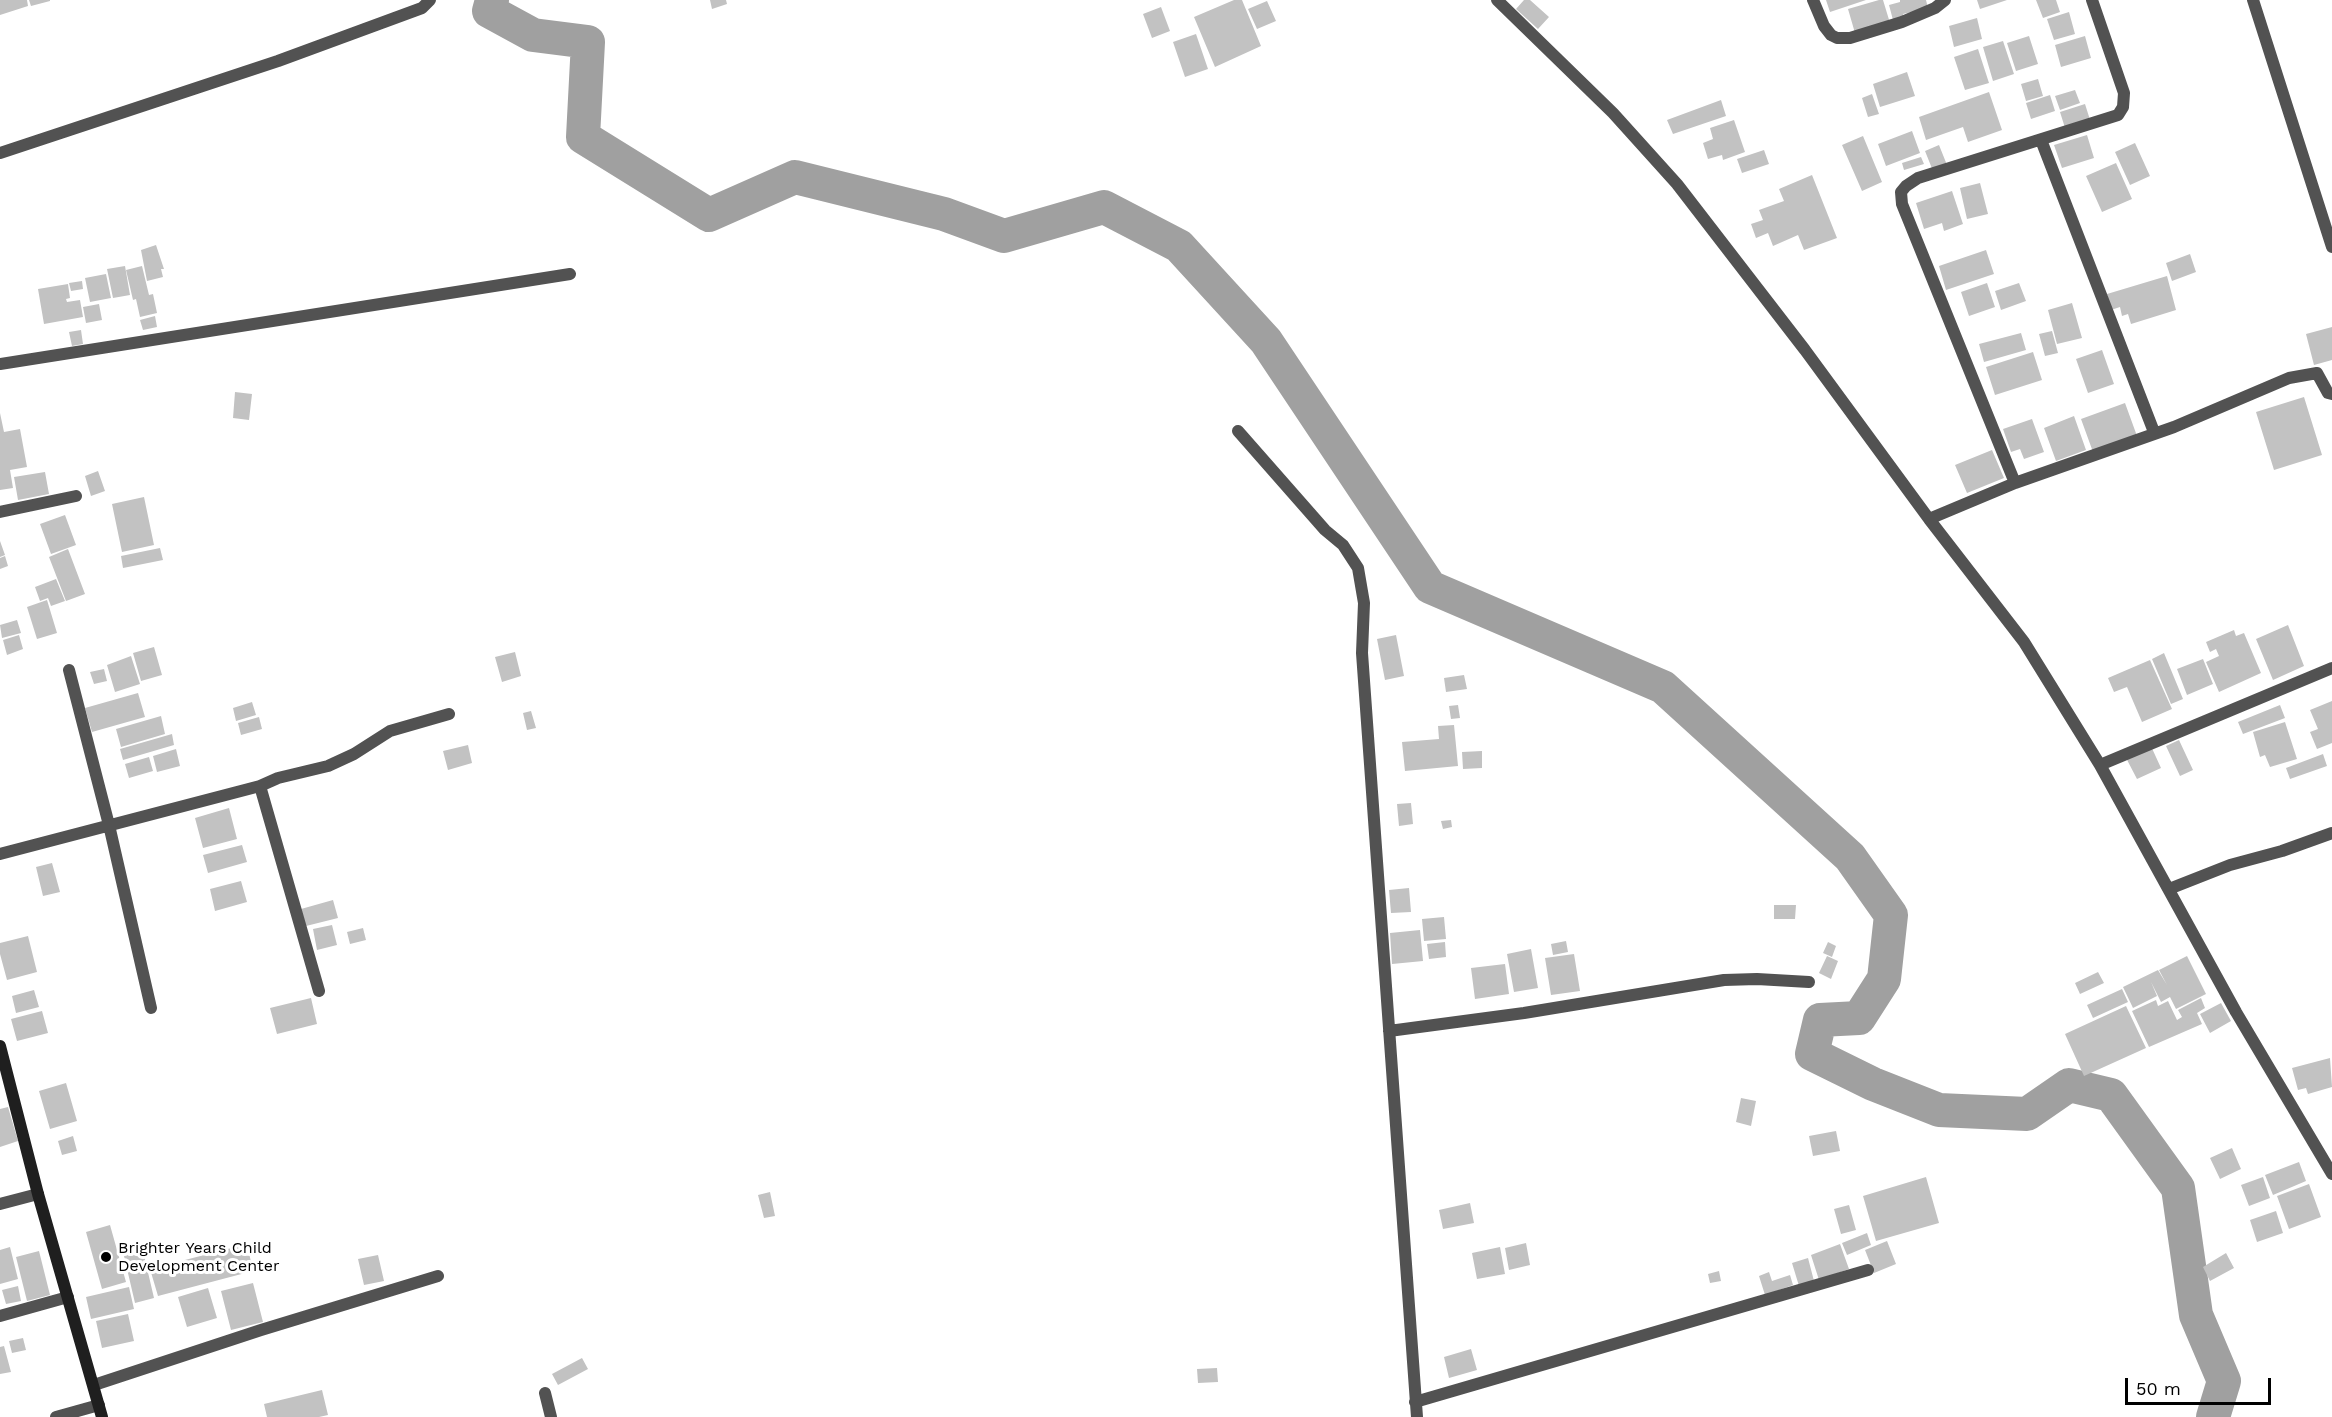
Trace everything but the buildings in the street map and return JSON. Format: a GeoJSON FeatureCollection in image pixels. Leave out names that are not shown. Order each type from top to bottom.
{"type":"FeatureCollection","features":[{"type":"Feature","properties":{"kind":"street"},"geometry":{"type":"LineString","coordinates":[[0,153],[278,61],[422,8],[430,0]]}},
{"type":"Feature","properties":{"kind":"street"},"geometry":{"type":"LineString","coordinates":[[1497,0],[1613,113],[1677,184],[2024,642],[2100,765],[2236,1012],[2332,1174]]}},
{"type":"Feature","properties":{"kind":"street"},"geometry":{"type":"LineString","coordinates":[[1813,0],[1824,26],[1832,35],[1837,38],[1850,39],[1902,22],[1935,8],[1945,0]]}},
{"type":"Feature","properties":{"kind":"street"},"geometry":{"type":"LineString","coordinates":[[2015,483],[1906,215],[1901,192],[1918,178],[2118,115],[2123,107],[2124,93],[2092,0]]}},
{"type":"Feature","properties":{"kind":"street"},"geometry":{"type":"LineString","coordinates":[[2253,0],[2332,247]]}},
{"type":"Feature","properties":{"kind":"street"},"geometry":{"type":"LineString","coordinates":[[2041,140],[2154,432]]}},
{"type":"Feature","properties":{"kind":"street"},"geometry":{"type":"LineString","coordinates":[[0,364],[570,274]]}},
{"type":"Feature","properties":{"kind":"street"},"geometry":{"type":"LineString","coordinates":[[1929,519],[2015,483],[2154,432],[2174,427],[2289,378],[2317,373],[2328,393],[2332,394]]}},
{"type":"Feature","properties":{"kind":"street"},"geometry":{"type":"LineString","coordinates":[[1238,431],[1326,530],[1343,545],[1358,568],[1364,603],[1362,653],[1417,1417]]}},
{"type":"Feature","properties":{"kind":"street"},"geometry":{"type":"LineString","coordinates":[[0,512],[76,496]]}},
{"type":"Feature","properties":{"kind":"street"},"geometry":{"type":"LineString","coordinates":[[2100,765],[2332,668]]}},
{"type":"Feature","properties":{"kind":"street"},"geometry":{"type":"LineString","coordinates":[[69,670],[151,1008]]}},
{"type":"Feature","properties":{"kind":"street"},"geometry":{"type":"LineString","coordinates":[[0,854],[260,786],[278,778],[338,763],[390,731],[449,714]]}},
{"type":"Feature","properties":{"kind":"street"},"geometry":{"type":"LineString","coordinates":[[260,786],[319,991]]}},
{"type":"Feature","properties":{"kind":"street"},"geometry":{"type":"LineString","coordinates":[[2169,889],[2229,865],[2282,851],[2332,833]]}},
{"type":"Feature","properties":{"kind":"street"},"geometry":{"type":"LineString","coordinates":[[1389,1031],[1524,1013],[1724,980],[1809,982]]}},
{"type":"Feature","properties":{"kind":"street"},"geometry":{"type":"LineString","coordinates":[[0,1046],[5,1086],[100,1411],[56,1417]]}},
{"type":"Feature","properties":{"kind":"street"},"geometry":{"type":"LineString","coordinates":[[0,1203],[38,1194]]}},
{"type":"Feature","properties":{"kind":"street"},"geometry":{"type":"LineString","coordinates":[[1415,1402],[1868,1270]]}},
{"type":"Feature","properties":{"kind":"street"},"geometry":{"type":"LineString","coordinates":[[94,1385],[261,1330],[438,1276]]}},
{"type":"Feature","properties":{"kind":"street"},"geometry":{"type":"LineString","coordinates":[[0,1316],[68,1297]]}},
{"type":"Feature","properties":{"kind":"street"},"geometry":{"type":"LineString","coordinates":[[545,1393],[551,1417]]}},
{"type":"Feature","properties":{"kind":"waterway"},"geometry":{"type":"LineString","coordinates":[[492,0],[489,11],[533,35],[588,42],[583,137],[709,215],[795,177],[944,214],[1004,236],[1104,207],[1179,246],[1266,341],[1430,587],[1663,687],[1850,857],[1891,915],[1884,979],[1859,1018],[1820,1020],[1812,1054],[1873,1084],[1939,1110],[2027,1114],[2069,1085],[2111,1095],[2178,1188],[2196,1315],[2224,1381],[2213,1417]]}},
{"type":"Feature","properties":{"kind":"place","name":"Brighter Years Child Development Center"},"geometry":{"type":"Point","coordinates":[106,1257]}}]}
